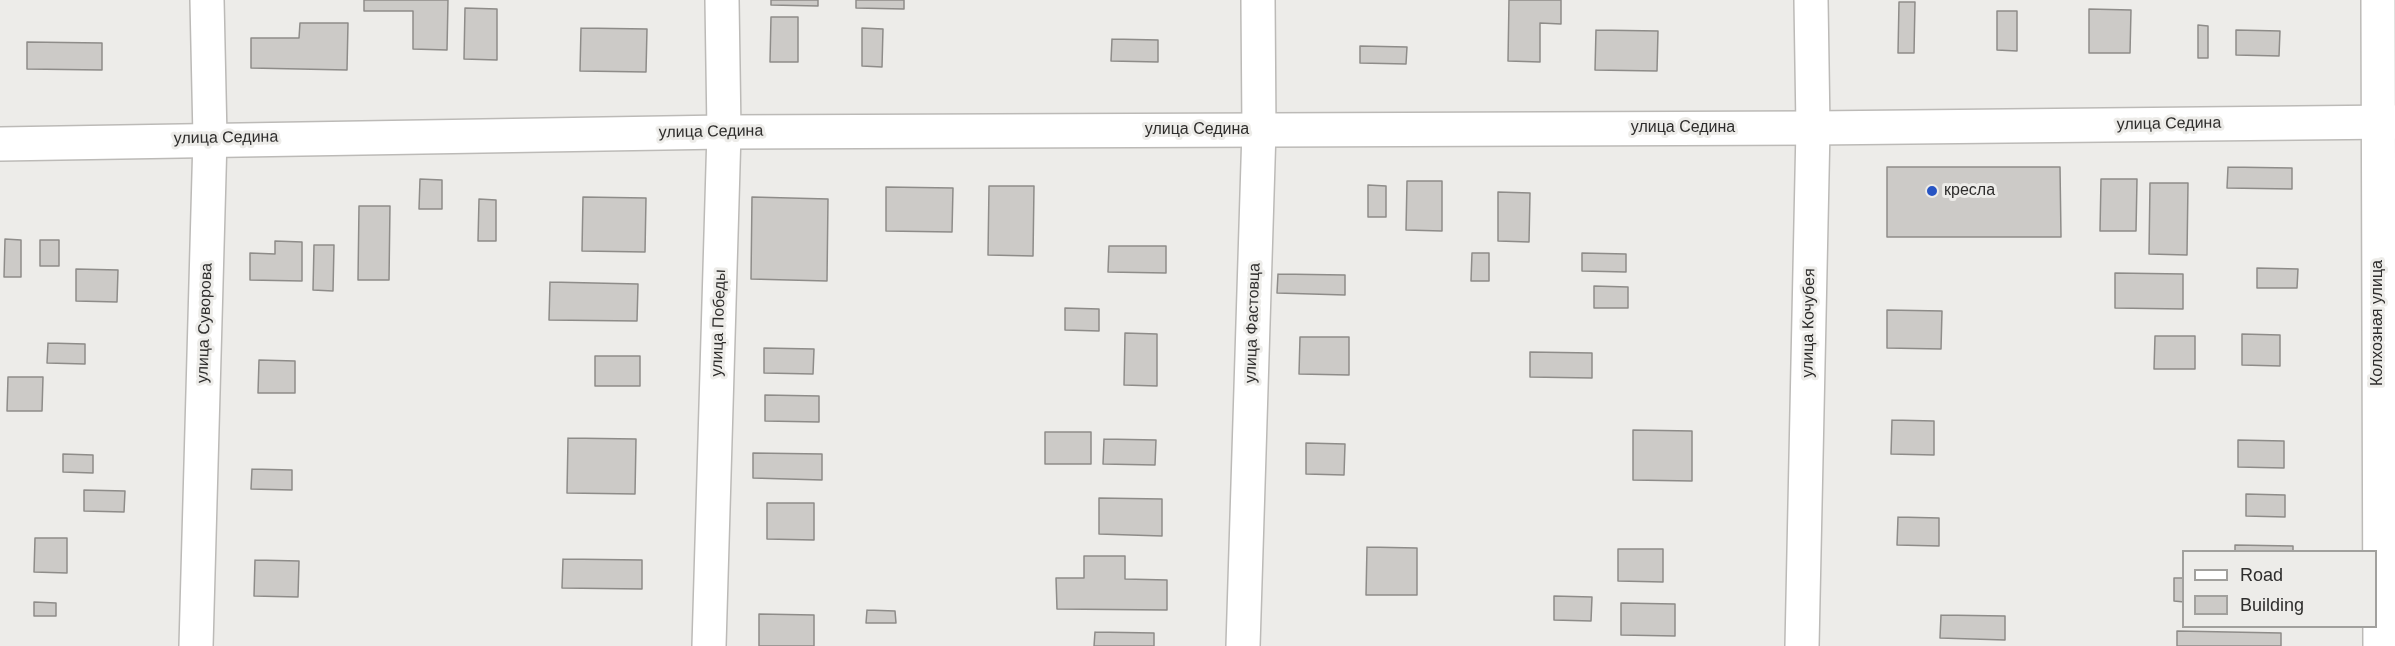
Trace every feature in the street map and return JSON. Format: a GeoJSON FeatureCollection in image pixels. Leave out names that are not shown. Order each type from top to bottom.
{"type":"FeatureCollection","features":[{"type":"Feature","properties":{"kind":"street","name":"улица Суворова"},"geometry":{"type":"LineString","coordinates":[[196,646],[210,138],[207,0]]}},
{"type":"Feature","properties":{"kind":"street","name":"улица Победы"},"geometry":{"type":"LineString","coordinates":[[709,646],[724,132],[722,0]]}},
{"type":"Feature","properties":{"kind":"street","name":"улица Фастовца"},"geometry":{"type":"LineString","coordinates":[[1243,646],[1259,130],[1258,0]]}},
{"type":"Feature","properties":{"kind":"street","name":"улица Кочубея"},"geometry":{"type":"LineString","coordinates":[[1802,646],[1813,128],[1811,0]]}},
{"type":"Feature","properties":{"kind":"street","name":"Колхозная улица"},"geometry":{"type":"LineString","coordinates":[[2378,0],[2386,122],[2380,646]]}},
{"type":"Feature","properties":{"kind":"street","name":"улица Седина"},"geometry":{"type":"LineString","coordinates":[[0,144],[210,138],[724,132],[1813,128],[2386,122]]}},
{"type":"Feature","properties":{"kind":"building"},"geometry":{"type":"Polygon","coordinates":[[[364,0],[448,0],[447,50],[413,49],[413,11],[364,11],[364,0]]]}},
{"type":"Feature","properties":{"kind":"building"},"geometry":{"type":"Polygon","coordinates":[[[771,0],[818,0],[818,6],[771,5],[771,0]]]}},
{"type":"Feature","properties":{"kind":"building"},"geometry":{"type":"Polygon","coordinates":[[[856,0],[904,0],[904,9],[856,8],[856,0]]]}},
{"type":"Feature","properties":{"kind":"building"},"geometry":{"type":"Polygon","coordinates":[[[1509,0],[1561,0],[1561,24],[1540,23],[1540,62],[1508,61],[1509,0]]]}},
{"type":"Feature","properties":{"kind":"building"},"geometry":{"type":"Polygon","coordinates":[[[1899,2],[1915,2],[1914,53],[1898,53],[1899,2]]]}},
{"type":"Feature","properties":{"kind":"building"},"geometry":{"type":"Polygon","coordinates":[[[465,8],[497,9],[497,60],[464,59],[465,8]]]}},
{"type":"Feature","properties":{"kind":"building"},"geometry":{"type":"Polygon","coordinates":[[[2089,9],[2131,10],[2130,53],[2089,53],[2089,9]]]}},
{"type":"Feature","properties":{"kind":"building"},"geometry":{"type":"Polygon","coordinates":[[[1997,11],[2017,11],[2017,51],[1997,50],[1997,11]]]}},
{"type":"Feature","properties":{"kind":"building"},"geometry":{"type":"Polygon","coordinates":[[[771,17],[798,17],[798,62],[770,62],[771,17]]]}},
{"type":"Feature","properties":{"kind":"building"},"geometry":{"type":"Polygon","coordinates":[[[300,23],[348,23],[347,70],[251,68],[251,38],[299,38],[300,23]]]}},
{"type":"Feature","properties":{"kind":"building"},"geometry":{"type":"Polygon","coordinates":[[[2198,25],[2208,26],[2208,58],[2198,58],[2198,25]]]}},
{"type":"Feature","properties":{"kind":"building"},"geometry":{"type":"Polygon","coordinates":[[[581,28],[647,29],[646,72],[580,71],[581,28]]]}},
{"type":"Feature","properties":{"kind":"building"},"geometry":{"type":"Polygon","coordinates":[[[862,28],[883,29],[882,67],[862,66],[862,28]]]}},
{"type":"Feature","properties":{"kind":"building"},"geometry":{"type":"Polygon","coordinates":[[[1596,30],[1658,31],[1657,71],[1595,70],[1596,30]]]}},
{"type":"Feature","properties":{"kind":"building"},"geometry":{"type":"Polygon","coordinates":[[[2236,30],[2280,31],[2279,56],[2236,55],[2236,30]]]}},
{"type":"Feature","properties":{"kind":"building"},"geometry":{"type":"Polygon","coordinates":[[[1112,39],[1158,40],[1158,62],[1111,61],[1112,39]]]}},
{"type":"Feature","properties":{"kind":"building"},"geometry":{"type":"Polygon","coordinates":[[[27,42],[102,43],[102,70],[27,69],[27,42]]]}},
{"type":"Feature","properties":{"kind":"building"},"geometry":{"type":"Polygon","coordinates":[[[1360,46],[1407,47],[1406,64],[1360,63],[1360,46]]]}},
{"type":"Feature","properties":{"kind":"building"},"geometry":{"type":"Polygon","coordinates":[[[1887,167],[2060,167],[2061,237],[1887,237],[1887,167]]]}},
{"type":"Feature","properties":{"kind":"building"},"geometry":{"type":"Polygon","coordinates":[[[2228,167],[2292,168],[2292,189],[2227,188],[2228,167]]]}},
{"type":"Feature","properties":{"kind":"building"},"geometry":{"type":"Polygon","coordinates":[[[420,179],[442,180],[442,209],[419,209],[420,179]]]}},
{"type":"Feature","properties":{"kind":"building"},"geometry":{"type":"Polygon","coordinates":[[[2101,179],[2137,179],[2136,231],[2100,231],[2101,179]]]}},
{"type":"Feature","properties":{"kind":"building"},"geometry":{"type":"Polygon","coordinates":[[[1407,181],[1442,181],[1442,231],[1406,230],[1407,181]]]}},
{"type":"Feature","properties":{"kind":"building"},"geometry":{"type":"Polygon","coordinates":[[[2150,183],[2188,183],[2187,255],[2149,254],[2150,183]]]}},
{"type":"Feature","properties":{"kind":"building"},"geometry":{"type":"Polygon","coordinates":[[[1368,185],[1386,186],[1386,217],[1368,217],[1368,185]]]}},
{"type":"Feature","properties":{"kind":"building"},"geometry":{"type":"Polygon","coordinates":[[[989,186],[1034,186],[1033,256],[988,255],[989,186]]]}},
{"type":"Feature","properties":{"kind":"building"},"geometry":{"type":"Polygon","coordinates":[[[886,187],[953,188],[952,232],[886,231],[886,187]]]}},
{"type":"Feature","properties":{"kind":"building"},"geometry":{"type":"Polygon","coordinates":[[[1498,192],[1530,193],[1529,242],[1498,241],[1498,192]]]}},
{"type":"Feature","properties":{"kind":"building"},"geometry":{"type":"Polygon","coordinates":[[[583,197],[646,198],[645,252],[582,251],[583,197]]]}},
{"type":"Feature","properties":{"kind":"building"},"geometry":{"type":"Polygon","coordinates":[[[752,197],[828,199],[827,281],[751,279],[752,197]]]}},
{"type":"Feature","properties":{"kind":"building"},"geometry":{"type":"Polygon","coordinates":[[[479,199],[496,200],[496,241],[478,241],[479,199]]]}},
{"type":"Feature","properties":{"kind":"building"},"geometry":{"type":"Polygon","coordinates":[[[359,206],[390,206],[389,280],[358,280],[359,206]]]}},
{"type":"Feature","properties":{"kind":"building"},"geometry":{"type":"Polygon","coordinates":[[[5,239],[21,240],[21,277],[4,277],[5,239]]]}},
{"type":"Feature","properties":{"kind":"building"},"geometry":{"type":"Polygon","coordinates":[[[40,240],[59,240],[59,266],[40,266],[40,240]]]}},
{"type":"Feature","properties":{"kind":"building"},"geometry":{"type":"Polygon","coordinates":[[[275,241],[302,242],[302,281],[250,280],[250,253],[275,254],[275,241]]]}},
{"type":"Feature","properties":{"kind":"building"},"geometry":{"type":"Polygon","coordinates":[[[314,245],[334,245],[333,291],[313,290],[314,245]]]}},
{"type":"Feature","properties":{"kind":"building"},"geometry":{"type":"Polygon","coordinates":[[[1109,246],[1166,246],[1166,273],[1108,272],[1109,246]]]}},
{"type":"Feature","properties":{"kind":"building"},"geometry":{"type":"Polygon","coordinates":[[[1472,253],[1489,253],[1489,281],[1471,281],[1472,253]]]}},
{"type":"Feature","properties":{"kind":"building"},"geometry":{"type":"Polygon","coordinates":[[[1582,253],[1626,254],[1626,272],[1582,271],[1582,253]]]}},
{"type":"Feature","properties":{"kind":"building"},"geometry":{"type":"Polygon","coordinates":[[[2257,268],[2298,269],[2297,288],[2257,288],[2257,268]]]}},
{"type":"Feature","properties":{"kind":"building"},"geometry":{"type":"Polygon","coordinates":[[[76,269],[118,270],[117,302],[76,301],[76,269]]]}},
{"type":"Feature","properties":{"kind":"building"},"geometry":{"type":"Polygon","coordinates":[[[2115,273],[2183,274],[2183,309],[2115,308],[2115,273]]]}},
{"type":"Feature","properties":{"kind":"building"},"geometry":{"type":"Polygon","coordinates":[[[1278,274],[1345,275],[1345,295],[1277,293],[1278,274]]]}},
{"type":"Feature","properties":{"kind":"building"},"geometry":{"type":"Polygon","coordinates":[[[550,282],[638,284],[637,321],[549,320],[550,282]]]}},
{"type":"Feature","properties":{"kind":"building"},"geometry":{"type":"Polygon","coordinates":[[[1594,286],[1628,287],[1628,308],[1594,308],[1594,286]]]}},
{"type":"Feature","properties":{"kind":"building"},"geometry":{"type":"Polygon","coordinates":[[[1065,308],[1099,309],[1099,331],[1065,330],[1065,308]]]}},
{"type":"Feature","properties":{"kind":"building"},"geometry":{"type":"Polygon","coordinates":[[[1887,310],[1942,311],[1941,349],[1887,348],[1887,310]]]}},
{"type":"Feature","properties":{"kind":"building"},"geometry":{"type":"Polygon","coordinates":[[[1125,333],[1157,334],[1157,386],[1124,385],[1125,333]]]}},
{"type":"Feature","properties":{"kind":"building"},"geometry":{"type":"Polygon","coordinates":[[[2242,334],[2280,335],[2280,366],[2242,365],[2242,334]]]}},
{"type":"Feature","properties":{"kind":"building"},"geometry":{"type":"Polygon","coordinates":[[[2155,336],[2195,336],[2195,369],[2154,369],[2155,336]]]}},
{"type":"Feature","properties":{"kind":"building"},"geometry":{"type":"Polygon","coordinates":[[[1300,337],[1349,337],[1349,375],[1299,374],[1300,337]]]}},
{"type":"Feature","properties":{"kind":"building"},"geometry":{"type":"Polygon","coordinates":[[[48,343],[85,344],[85,364],[47,363],[48,343]]]}},
{"type":"Feature","properties":{"kind":"building"},"geometry":{"type":"Polygon","coordinates":[[[764,348],[814,349],[813,374],[764,373],[764,348]]]}},
{"type":"Feature","properties":{"kind":"building"},"geometry":{"type":"Polygon","coordinates":[[[1530,352],[1592,353],[1592,378],[1530,377],[1530,352]]]}},
{"type":"Feature","properties":{"kind":"building"},"geometry":{"type":"Polygon","coordinates":[[[595,356],[640,356],[640,386],[595,386],[595,356]]]}},
{"type":"Feature","properties":{"kind":"building"},"geometry":{"type":"Polygon","coordinates":[[[259,360],[295,361],[295,393],[258,393],[259,360]]]}},
{"type":"Feature","properties":{"kind":"building"},"geometry":{"type":"Polygon","coordinates":[[[8,377],[43,377],[42,411],[7,411],[8,377]]]}},
{"type":"Feature","properties":{"kind":"building"},"geometry":{"type":"Polygon","coordinates":[[[765,395],[819,396],[819,422],[765,421],[765,395]]]}},
{"type":"Feature","properties":{"kind":"building"},"geometry":{"type":"Polygon","coordinates":[[[1892,420],[1934,421],[1934,455],[1891,454],[1892,420]]]}},
{"type":"Feature","properties":{"kind":"building"},"geometry":{"type":"Polygon","coordinates":[[[1633,430],[1692,431],[1692,481],[1633,480],[1633,430]]]}},
{"type":"Feature","properties":{"kind":"building"},"geometry":{"type":"Polygon","coordinates":[[[1045,432],[1091,432],[1091,464],[1045,464],[1045,432]]]}},
{"type":"Feature","properties":{"kind":"building"},"geometry":{"type":"Polygon","coordinates":[[[568,438],[636,439],[635,494],[567,493],[568,438]]]}},
{"type":"Feature","properties":{"kind":"building"},"geometry":{"type":"Polygon","coordinates":[[[1104,439],[1156,440],[1155,465],[1103,464],[1104,439]]]}},
{"type":"Feature","properties":{"kind":"building"},"geometry":{"type":"Polygon","coordinates":[[[2238,440],[2284,441],[2284,468],[2238,467],[2238,440]]]}},
{"type":"Feature","properties":{"kind":"building"},"geometry":{"type":"Polygon","coordinates":[[[1306,443],[1345,444],[1344,475],[1306,474],[1306,443]]]}},
{"type":"Feature","properties":{"kind":"building"},"geometry":{"type":"Polygon","coordinates":[[[753,453],[822,454],[822,480],[753,478],[753,453]]]}},
{"type":"Feature","properties":{"kind":"building"},"geometry":{"type":"Polygon","coordinates":[[[63,454],[93,455],[93,473],[63,472],[63,454]]]}},
{"type":"Feature","properties":{"kind":"building"},"geometry":{"type":"Polygon","coordinates":[[[252,469],[292,470],[292,490],[251,489],[252,469]]]}},
{"type":"Feature","properties":{"kind":"building"},"geometry":{"type":"Polygon","coordinates":[[[84,490],[125,491],[124,512],[84,511],[84,490]]]}},
{"type":"Feature","properties":{"kind":"building"},"geometry":{"type":"Polygon","coordinates":[[[2246,494],[2285,495],[2285,517],[2246,516],[2246,494]]]}},
{"type":"Feature","properties":{"kind":"building"},"geometry":{"type":"Polygon","coordinates":[[[1099,498],[1162,499],[1162,536],[1099,534],[1099,498]]]}},
{"type":"Feature","properties":{"kind":"building"},"geometry":{"type":"Polygon","coordinates":[[[767,503],[814,503],[814,540],[767,539],[767,503]]]}},
{"type":"Feature","properties":{"kind":"building"},"geometry":{"type":"Polygon","coordinates":[[[1898,517],[1939,518],[1939,546],[1897,545],[1898,517]]]}},
{"type":"Feature","properties":{"kind":"building"},"geometry":{"type":"Polygon","coordinates":[[[35,538],[67,538],[67,573],[34,572],[35,538]]]}},
{"type":"Feature","properties":{"kind":"building"},"geometry":{"type":"Polygon","coordinates":[[[2235,545],[2293,546],[2293,550],[2235,550],[2235,545]]]}},
{"type":"Feature","properties":{"kind":"building"},"geometry":{"type":"Polygon","coordinates":[[[1367,547],[1417,548],[1417,595],[1366,595],[1367,547]]]}},
{"type":"Feature","properties":{"kind":"building"},"geometry":{"type":"Polygon","coordinates":[[[1618,549],[1663,549],[1663,582],[1618,581],[1618,549]]]}},
{"type":"Feature","properties":{"kind":"building"},"geometry":{"type":"Polygon","coordinates":[[[1084,556],[1125,556],[1125,579],[1167,580],[1167,610],[1057,609],[1056,578],[1084,578],[1084,556]]]}},
{"type":"Feature","properties":{"kind":"building"},"geometry":{"type":"Polygon","coordinates":[[[563,559],[642,560],[642,589],[562,588],[563,559]]]}},
{"type":"Feature","properties":{"kind":"building"},"geometry":{"type":"Polygon","coordinates":[[[255,560],[299,561],[298,597],[254,596],[255,560]]]}},
{"type":"Feature","properties":{"kind":"building"},"geometry":{"type":"Polygon","coordinates":[[[2174,578],[2182,578],[2182,602],[2174,601],[2174,578]]]}},
{"type":"Feature","properties":{"kind":"building"},"geometry":{"type":"Polygon","coordinates":[[[1554,596],[1592,597],[1591,621],[1554,620],[1554,596]]]}},
{"type":"Feature","properties":{"kind":"building"},"geometry":{"type":"Polygon","coordinates":[[[34,602],[56,603],[56,616],[34,616],[34,602]]]}},
{"type":"Feature","properties":{"kind":"building"},"geometry":{"type":"Polygon","coordinates":[[[1621,603],[1675,604],[1675,636],[1621,635],[1621,603]]]}},
{"type":"Feature","properties":{"kind":"building"},"geometry":{"type":"Polygon","coordinates":[[[867,610],[895,611],[896,623],[866,623],[867,610]]]}},
{"type":"Feature","properties":{"kind":"building"},"geometry":{"type":"Polygon","coordinates":[[[759,614],[814,615],[814,646],[759,646],[759,614]]]}},
{"type":"Feature","properties":{"kind":"building"},"geometry":{"type":"Polygon","coordinates":[[[1941,615],[2005,616],[2005,640],[1940,638],[1941,615]]]}},
{"type":"Feature","properties":{"kind":"building"},"geometry":{"type":"Polygon","coordinates":[[[2177,631],[2281,633],[2281,646],[2177,646],[2177,631]]]}},
{"type":"Feature","properties":{"kind":"building"},"geometry":{"type":"Polygon","coordinates":[[[1095,632],[1154,633],[1154,646],[1094,646],[1095,632]]]}},
{"type":"Feature","properties":{"kind":"place","name":"кресла"},"geometry":{"type":"Point","coordinates":[1932,191]}}]}
